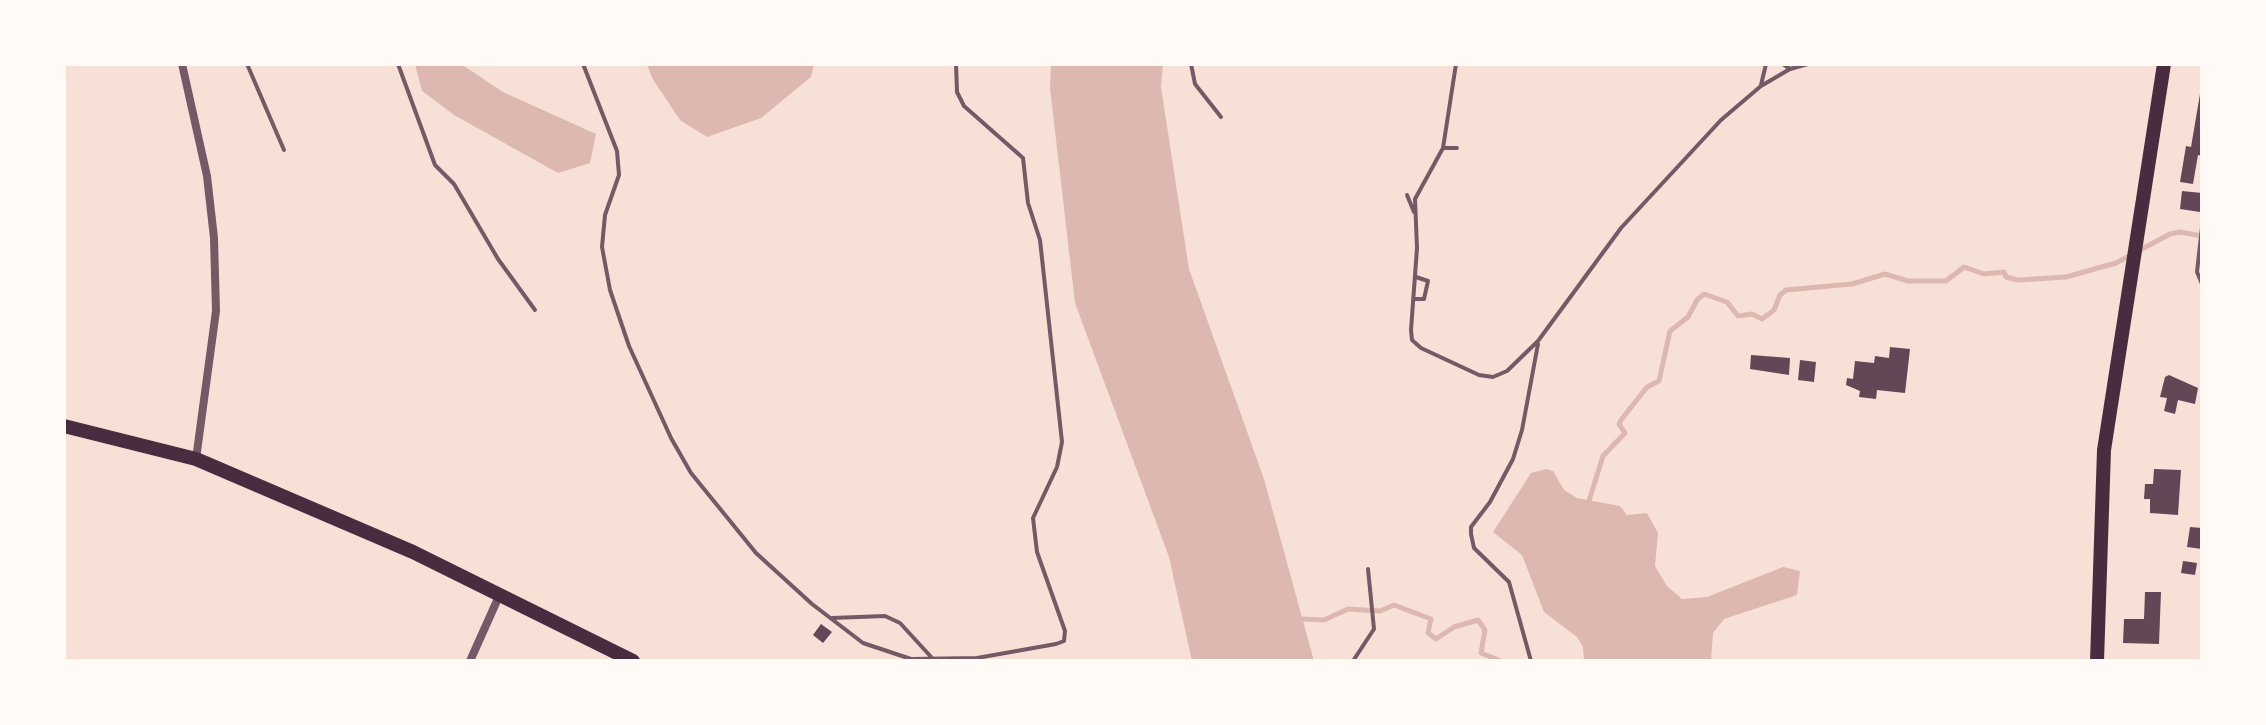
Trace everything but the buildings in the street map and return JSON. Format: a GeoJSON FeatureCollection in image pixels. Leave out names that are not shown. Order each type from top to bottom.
{"type":"FeatureCollection","features":[{"type":"Feature","properties":{"kind":"main road"},"geometry":{"type":"LineString","coordinates":[[2097,661],[2104,450],[2164,64]]}},
{"type":"Feature","properties":{"kind":"main road"},"geometry":{"type":"LineString","coordinates":[[64,426],[196,459],[413,552],[633,661]]}},
{"type":"Feature","properties":{"kind":"street"},"geometry":{"type":"LineString","coordinates":[[182,64],[207,176],[215,253],[216,311],[196,459]]}},
{"type":"Feature","properties":{"kind":"street"},"geometry":{"type":"LineString","coordinates":[[470,661],[500,594]]}},
{"type":"Feature","properties":{"kind":"lane"},"geometry":{"type":"LineString","coordinates":[[247,64],[284,150]]}},
{"type":"Feature","properties":{"kind":"lane"},"geometry":{"type":"LineString","coordinates":[[398,64],[428,152],[454,184],[498,259],[535,310]]}},
{"type":"Feature","properties":{"kind":"lane"},"geometry":{"type":"LineString","coordinates":[[583,64],[617,151],[619,175],[605,215],[602,247],[610,290],[629,346],[691,473],[756,553],[830,618],[863,643],[911,659],[977,658],[1056,644],[1064,641],[1065,631],[1037,552],[1033,518],[1057,467],[1062,442],[1040,240],[1028,203],[1023,158],[964,106],[957,92],[956,64]]}},
{"type":"Feature","properties":{"kind":"lane"},"geometry":{"type":"LineString","coordinates":[[1191,64],[1195,84],[1221,117]]}},
{"type":"Feature","properties":{"kind":"lane"},"geometry":{"type":"LineString","coordinates":[[1456,64],[1443,148],[1415,199],[1412,340],[1421,348],[1479,375],[1493,377],[1507,371],[1538,341],[1621,228],[1721,120],[1761,86],[1790,69],[1808,64]]}},
{"type":"Feature","properties":{"kind":"lane"},"geometry":{"type":"LineString","coordinates":[[1761,86],[1766,64]]}},
{"type":"Feature","properties":{"kind":"lane"},"geometry":{"type":"LineString","coordinates":[[1783,64],[1790,69]]}},
{"type":"Feature","properties":{"kind":"lane"},"geometry":{"type":"LineString","coordinates":[[1443,148],[1457,148]]}},
{"type":"Feature","properties":{"kind":"lane"},"geometry":{"type":"LineString","coordinates":[[1407,195],[1414,214]]}},
{"type":"Feature","properties":{"kind":"lane"},"geometry":{"type":"LineString","coordinates":[[2202,228],[2197,272],[2202,284]]}},
{"type":"Feature","properties":{"kind":"lane"},"geometry":{"type":"LineString","coordinates":[[1413,299],[1424,299],[1428,281],[1415,277]]}},
{"type":"Feature","properties":{"kind":"lane"},"geometry":{"type":"LineString","coordinates":[[1415,288],[1426,290]]}},
{"type":"Feature","properties":{"kind":"lane"},"geometry":{"type":"LineString","coordinates":[[1531,661],[1509,582],[1474,548],[1471,527],[1490,502],[1513,459],[1522,430],[1538,341]]}},
{"type":"Feature","properties":{"kind":"lane"},"geometry":{"type":"LineString","coordinates":[[1353,661],[1374,629],[1368,569]]}},
{"type":"Feature","properties":{"kind":"lane"},"geometry":{"type":"LineString","coordinates":[[830,618],[885,616],[900,623],[933,659]]}},
{"type":"Feature","properties":{"kind":"shaded area"},"geometry":{"type":"Polygon","coordinates":[[[415,64],[461,64],[503,92],[596,134],[590,163],[558,173],[454,115],[422,91],[415,64]]]}},
{"type":"Feature","properties":{"kind":"shaded area"},"geometry":{"type":"Polygon","coordinates":[[[647,64],[814,64],[811,77],[761,118],[707,137],[680,120],[652,78],[647,64]]]}},
{"type":"Feature","properties":{"kind":"shaded area"},"geometry":{"type":"Polygon","coordinates":[[[1051,64],[1163,64],[1161,87],[1189,269],[1264,479],[1314,661],[1192,661],[1169,557],[1075,303],[1050,88],[1051,64]]]}},
{"type":"Feature","properties":{"kind":"shaded area"},"geometry":{"type":"Polygon","coordinates":[[[1546,469],[1553,471],[1564,490],[1577,498],[1620,506],[1627,515],[1647,513],[1658,533],[1655,566],[1667,586],[1682,599],[1707,597],[1783,567],[1800,571],[1797,595],[1724,619],[1713,633],[1711,661],[1584,661],[1583,647],[1577,637],[1544,612],[1522,555],[1493,532],[1531,473],[1546,469]]]}},
{"type":"Feature","properties":{"kind":"waterway"},"geometry":{"type":"LineString","coordinates":[[1588,504],[1603,456],[1625,433],[1619,424],[1621,420],[1647,387],[1659,381],[1670,331],[1688,317],[1704,294],[1727,302],[1738,316],[1752,314],[1762,319],[1774,310],[1780,295],[1786,290],[1852,284],[1885,274],[1908,281],[1946,281],[1964,267],[1984,274],[2004,272],[2006,277],[2018,280],[2066,277],[2116,263],[2170,234],[2180,232],[2202,236]]}},
{"type":"Feature","properties":{"kind":"waterway"},"geometry":{"type":"LineString","coordinates":[[1298,623],[1303,619],[1324,620],[1348,609],[1380,611],[1394,605],[1431,619],[1428,633],[1436,639],[1454,627],[1478,620],[1485,630],[1481,653],[1501,661]]}}]}
